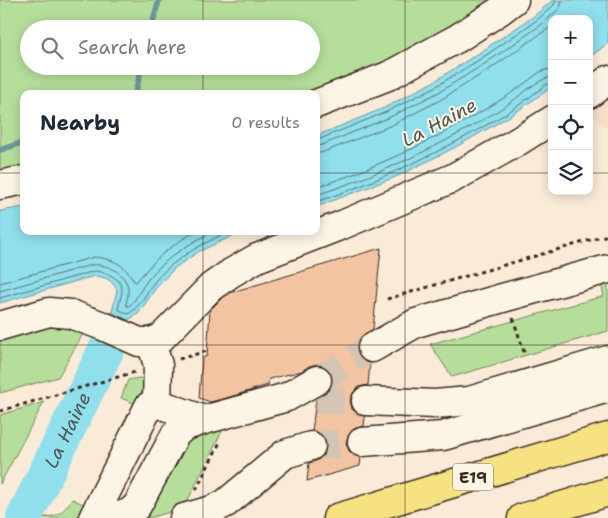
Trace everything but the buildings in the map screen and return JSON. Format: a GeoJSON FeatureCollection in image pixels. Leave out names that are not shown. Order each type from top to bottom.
{"type":"FeatureCollection","features":[{"type":"Feature","properties":{"kind":"highway","name":"E19"},"geometry":{"type":"LineString","coordinates":[[337,518],[608,437]]}},
{"type":"Feature","properties":{"kind":"highway"},"geometry":{"type":"LineString","coordinates":[[522,518],[608,492]]}},
{"type":"Feature","properties":{"kind":"lane"},"geometry":{"type":"LineString","coordinates":[[320,102],[388,76],[458,38],[514,0]]}},
{"type":"Feature","properties":{"kind":"lane"},"geometry":{"type":"LineString","coordinates":[[593,91],[608,80]]}},
{"type":"Feature","properties":{"kind":"lane"},"geometry":{"type":"LineString","coordinates":[[320,234],[453,178],[548,123]]}},
{"type":"Feature","properties":{"kind":"lane"},"geometry":{"type":"LineString","coordinates":[[0,185],[20,181]]}},
{"type":"Feature","properties":{"kind":"lane"},"geometry":{"type":"LineString","coordinates":[[0,326],[48,312],[70,314],[145,342],[161,338],[211,287],[231,273],[257,258],[316,235]]}},
{"type":"Feature","properties":{"kind":"lane"},"geometry":{"type":"LineString","coordinates":[[372,348],[416,323],[506,296],[608,269]]}},
{"type":"Feature","properties":{"kind":"lane"},"geometry":{"type":"LineString","coordinates":[[145,342],[158,365],[157,403]]}},
{"type":"Feature","properties":{"kind":"lane"},"geometry":{"type":"LineString","coordinates":[[366,401],[435,404],[469,401],[608,360]]}},
{"type":"Feature","properties":{"kind":"lane"},"geometry":{"type":"LineString","coordinates":[[362,442],[443,436],[608,388]]}},
{"type":"Feature","properties":{"kind":"lane"},"geometry":{"type":"LineString","coordinates":[[112,518],[129,513],[137,506],[175,435],[183,428],[204,420],[316,390]]}},
{"type":"Feature","properties":{"kind":"lane"},"geometry":{"type":"LineString","coordinates":[[94,518],[149,406],[157,403],[204,420]]}},
{"type":"Feature","properties":{"kind":"lane"},"geometry":{"type":"LineString","coordinates":[[189,507],[206,512],[226,503],[285,454],[311,446]]}},
{"type":"Feature","properties":{"kind":"path"},"geometry":{"type":"LineString","coordinates":[[387,299],[608,235]]}},
{"type":"Feature","properties":{"kind":"path"},"geometry":{"type":"LineString","coordinates":[[0,410],[121,376]]}},
{"type":"Feature","properties":{"kind":"path"},"geometry":{"type":"LineString","coordinates":[[189,507],[234,412]]}},
{"type":"Feature","properties":{"kind":"shaded area"},"geometry":{"type":"Polygon","coordinates":[[[608,98],[608,130],[593,117],[593,111],[608,98]]]}},
{"type":"Feature","properties":{"kind":"green space"},"geometry":{"type":"Polygon","coordinates":[[[0,0],[505,0],[439,42],[320,92],[320,90],[20,90],[20,173],[0,177],[0,0]]]}},
{"type":"Feature","properties":{"kind":"green space"},"geometry":{"type":"Polygon","coordinates":[[[600,280],[608,281],[608,331],[452,377],[430,344],[604,296],[600,280]]]}},
{"type":"Feature","properties":{"kind":"green space"},"geometry":{"type":"Polygon","coordinates":[[[68,321],[83,334],[58,377],[0,393],[0,333],[68,321]]]}},
{"type":"Feature","properties":{"kind":"green space"},"geometry":{"type":"Polygon","coordinates":[[[139,378],[149,380],[138,405],[121,398],[128,380],[139,378]]]}},
{"type":"Feature","properties":{"kind":"green space"},"geometry":{"type":"Polygon","coordinates":[[[44,402],[0,484],[0,415],[44,402]]]}},
{"type":"Feature","properties":{"kind":"green space"},"geometry":{"type":"Polygon","coordinates":[[[225,425],[184,508],[149,518],[135,518],[185,445],[195,436],[225,425]]]}},
{"type":"Feature","properties":{"kind":"green space"},"geometry":{"type":"Polygon","coordinates":[[[72,499],[88,506],[81,517],[39,518],[58,514],[72,499]]]}},
{"type":"Feature","properties":{"kind":"water"},"geometry":{"type":"Polygon","coordinates":[[[553,0],[608,0],[608,43],[593,55],[593,15],[548,15],[548,90],[510,116],[454,148],[398,176],[320,205],[320,134],[384,108],[433,82],[534,16],[553,0]]]}},
{"type":"Feature","properties":{"kind":"water"},"geometry":{"type":"Polygon","coordinates":[[[20,208],[20,235],[234,235],[198,252],[176,267],[158,285],[138,314],[128,320],[112,312],[117,290],[113,283],[98,276],[0,303],[0,211],[20,208]]]}},
{"type":"Feature","properties":{"kind":"waterway"},"geometry":{"type":"LineString","coordinates":[[153,20],[159,0]]}},
{"type":"Feature","properties":{"kind":"waterway"},"geometry":{"type":"LineString","coordinates":[[136,90],[140,75]]}},
{"type":"Feature","properties":{"kind":"waterway"},"geometry":{"type":"LineString","coordinates":[[0,150],[20,143]]}},
{"type":"Feature","properties":{"kind":"waterway","name":"La Haine"},"geometry":{"type":"LineString","coordinates":[[24,518],[109,344]]}},
{"type":"Feature","properties":{"kind":"tunnel"},"geometry":{"type":"LineString","coordinates":[[317,380],[372,348]]}},
{"type":"Feature","properties":{"kind":"tunnel"},"geometry":{"type":"LineString","coordinates":[[316,399],[366,401]]}},
{"type":"Feature","properties":{"kind":"tunnel"},"geometry":{"type":"LineString","coordinates":[[311,446],[362,442]]}}]}
